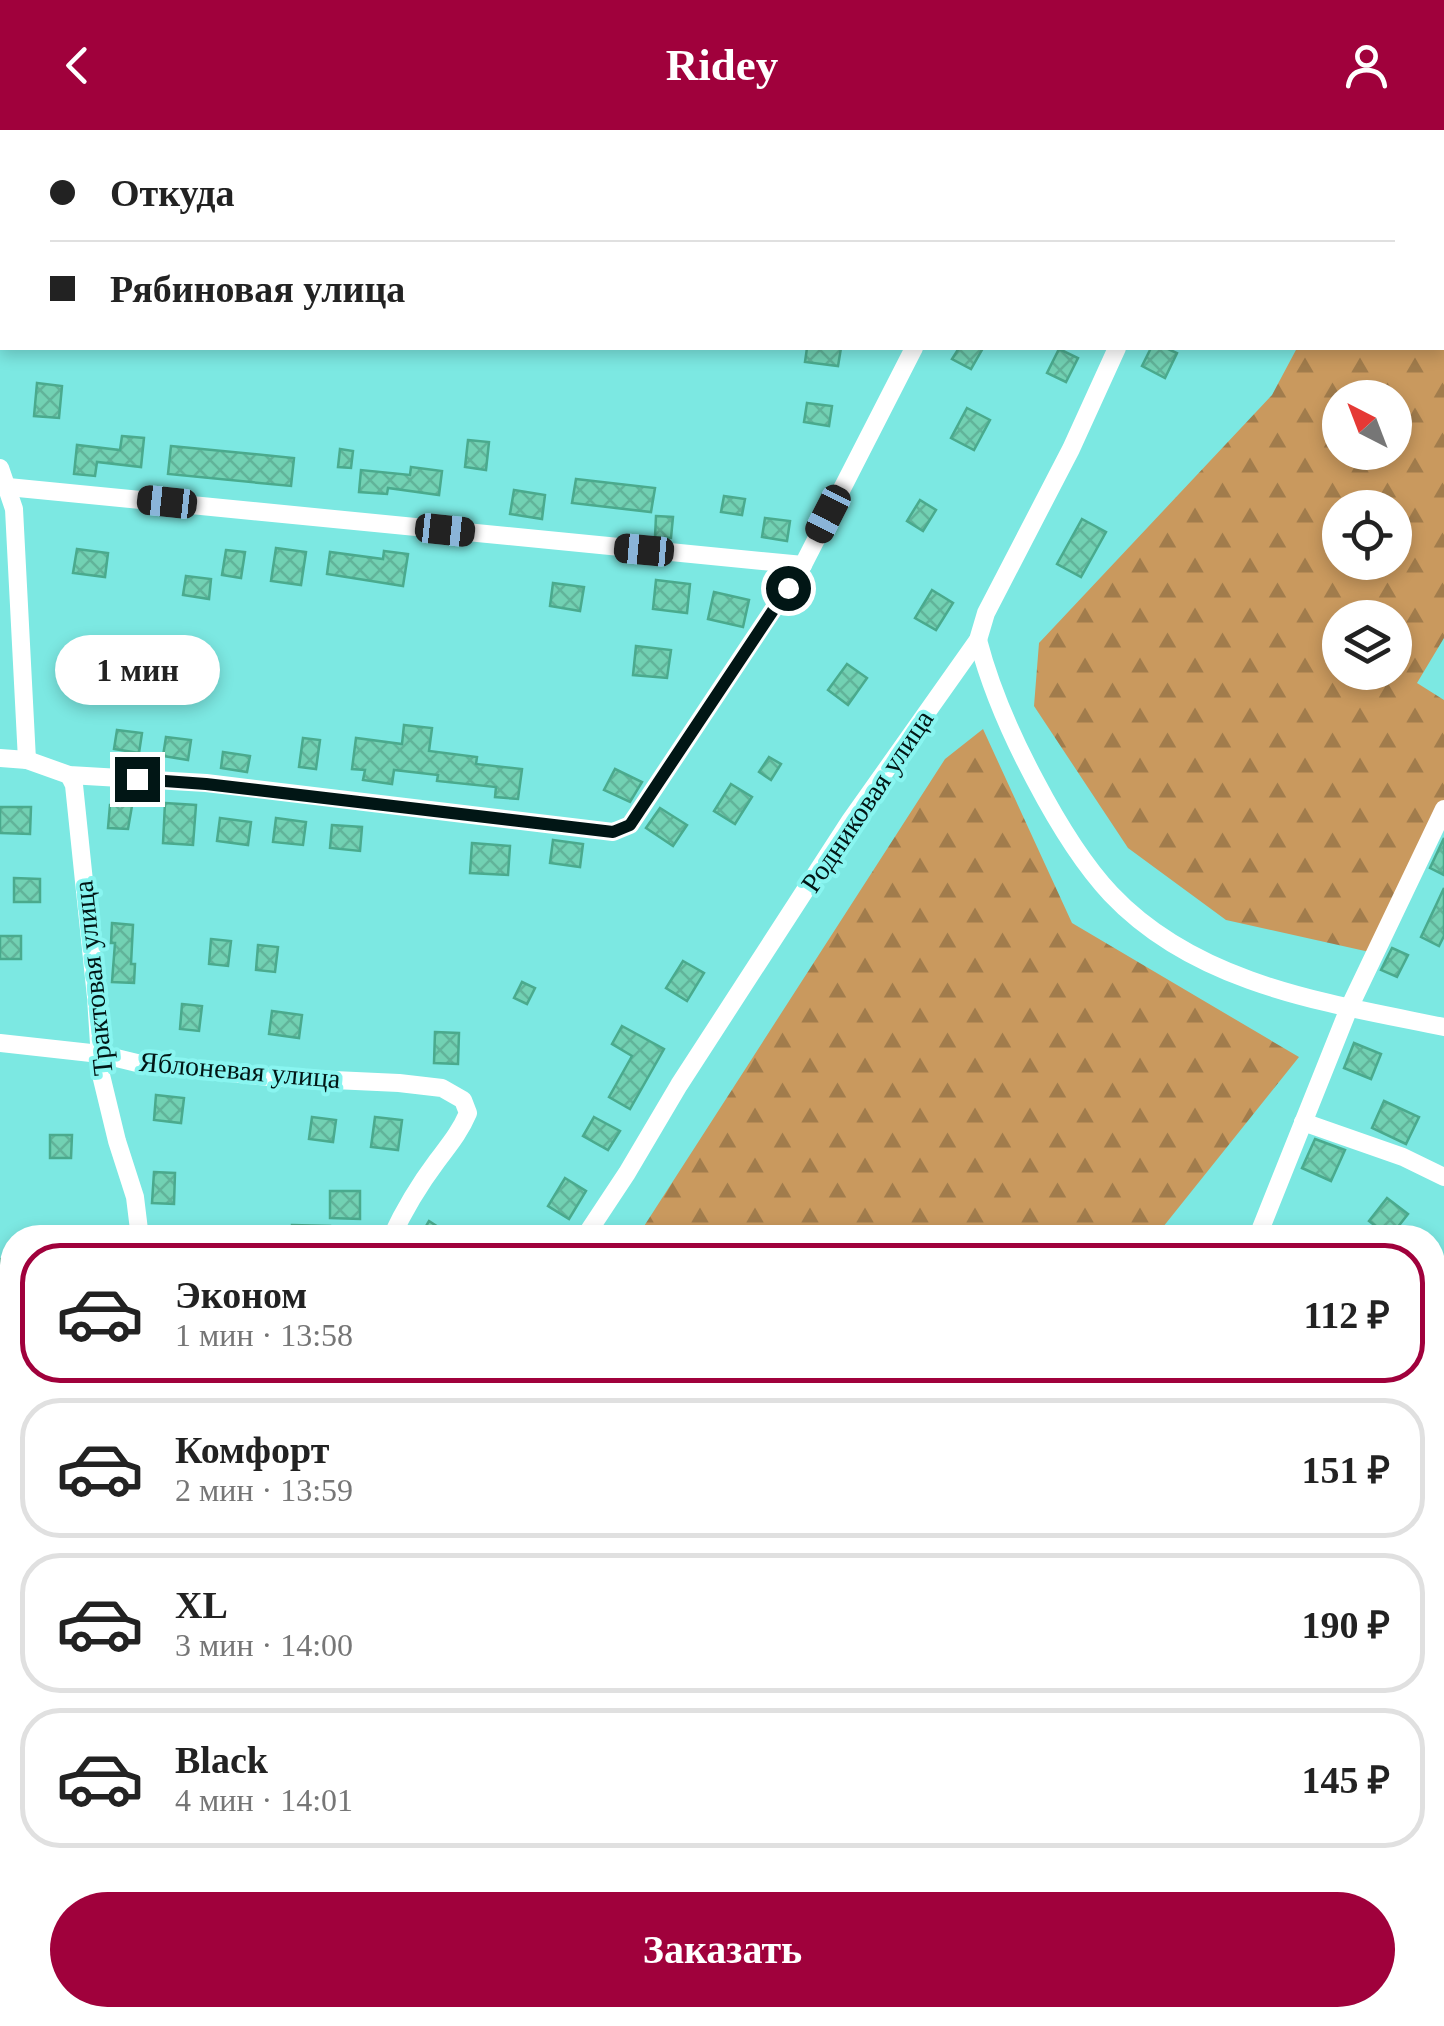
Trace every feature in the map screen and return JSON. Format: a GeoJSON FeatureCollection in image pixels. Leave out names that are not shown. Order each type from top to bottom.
{"type":"FeatureCollection","features":[{"type":"Feature","properties":{"kind":"street"},"geometry":{"type":"LineString","coordinates":[[0,758],[27,760],[69,775],[206,784],[613,832],[630,825],[803,565],[913,350]]}},
{"type":"Feature","properties":{"kind":"street","name":"Родниковая улица"},"geometry":{"type":"LineString","coordinates":[[593,1225],[850,821],[978,640],[986,612],[1071,449],[1117,350]]}},
{"type":"Feature","properties":{"kind":"street"},"geometry":{"type":"LineString","coordinates":[[0,468],[14,510],[27,760]]}},
{"type":"Feature","properties":{"kind":"street"},"geometry":{"type":"LineString","coordinates":[[8,487],[803,565]]}},
{"type":"Feature","properties":{"kind":"street"},"geometry":{"type":"LineString","coordinates":[[978,640],[1008,729],[1044,798],[1111,894],[1141,921],[1200,959],[1283,992],[1444,1027]]}},
{"type":"Feature","properties":{"kind":"street","name":"Трактовая улица"},"geometry":{"type":"LineString","coordinates":[[69,775],[74,785],[101,1075],[138,1225]]}},
{"type":"Feature","properties":{"kind":"street"},"geometry":{"type":"LineString","coordinates":[[1263,1225],[1349,1008],[1444,809]]}},
{"type":"Feature","properties":{"kind":"street","name":"Яблоневая улица"},"geometry":{"type":"LineString","coordinates":[[0,1043],[100,1054],[137,1063],[442,1088],[463,1100],[468,1113],[460,1132],[402,1211],[396,1225]]}},
{"type":"Feature","properties":{"kind":"street"},"geometry":{"type":"LineString","coordinates":[[1302,1122],[1403,1157],[1444,1177]]}},
{"type":"Feature","properties":{"kind":"green space"},"geometry":{"type":"Polygon","coordinates":[[[1296,350],[1444,350],[1444,638],[1417,683],[1444,700],[1444,813],[1383,955],[1226,920],[1128,848],[1034,706],[1039,643],[1272,395],[1296,350]]]}},
{"type":"Feature","properties":{"kind":"green space"},"geometry":{"type":"Polygon","coordinates":[[[983,729],[1072,923],[1299,1057],[1165,1225],[645,1225],[945,759],[983,729]]]}},
{"type":"Feature","properties":{"kind":"building"},"geometry":{"type":"Polygon","coordinates":[[[807,350],[841,350],[838,366],[805,362],[807,350]]]}},
{"type":"Feature","properties":{"kind":"building"},"geometry":{"type":"Polygon","coordinates":[[[958,350],[982,350],[971,369],[952,359],[958,350]]]}},
{"type":"Feature","properties":{"kind":"building"},"geometry":{"type":"Polygon","coordinates":[[[1058,350],[1078,358],[1066,382],[1047,373],[1058,350]]]}},
{"type":"Feature","properties":{"kind":"building"},"geometry":{"type":"Polygon","coordinates":[[[1150,350],[1177,353],[1165,378],[1142,366],[1150,350]]]}},
{"type":"Feature","properties":{"kind":"building"},"geometry":{"type":"Polygon","coordinates":[[[37,383],[62,386],[59,418],[34,416],[37,383]]]}},
{"type":"Feature","properties":{"kind":"building"},"geometry":{"type":"Polygon","coordinates":[[[807,403],[832,406],[829,426],[804,422],[807,403]]]}},
{"type":"Feature","properties":{"kind":"building"},"geometry":{"type":"Polygon","coordinates":[[[967,408],[990,420],[974,450],[951,438],[967,408]]]}},
{"type":"Feature","properties":{"kind":"building"},"geometry":{"type":"Polygon","coordinates":[[[122,436],[144,438],[141,467],[97,462],[95,476],[74,474],[77,445],[120,450],[122,436]]]}},
{"type":"Feature","properties":{"kind":"building"},"geometry":{"type":"Polygon","coordinates":[[[468,440],[489,442],[486,470],[465,467],[468,440]]]}},
{"type":"Feature","properties":{"kind":"building"},"geometry":{"type":"Polygon","coordinates":[[[171,446],[294,458],[291,486],[168,474],[171,446]]]}},
{"type":"Feature","properties":{"kind":"building"},"geometry":{"type":"Polygon","coordinates":[[[340,449],[353,451],[351,468],[338,467],[340,449]]]}},
{"type":"Feature","properties":{"kind":"building"},"geometry":{"type":"Polygon","coordinates":[[[411,467],[442,471],[439,495],[388,488],[387,494],[359,492],[361,470],[410,475],[411,467]]]}},
{"type":"Feature","properties":{"kind":"building"},"geometry":{"type":"Polygon","coordinates":[[[576,479],[655,488],[651,512],[572,503],[576,479]]]}},
{"type":"Feature","properties":{"kind":"building"},"geometry":{"type":"Polygon","coordinates":[[[514,490],[545,495],[542,519],[510,514],[514,490]]]}},
{"type":"Feature","properties":{"kind":"building"},"geometry":{"type":"Polygon","coordinates":[[[724,496],[745,499],[742,515],[721,512],[724,496]]]}},
{"type":"Feature","properties":{"kind":"building"},"geometry":{"type":"Polygon","coordinates":[[[920,500],[936,510],[923,531],[907,521],[920,500]]]}},
{"type":"Feature","properties":{"kind":"building"},"geometry":{"type":"Polygon","coordinates":[[[656,516],[673,517],[671,538],[655,537],[656,516]]]}},
{"type":"Feature","properties":{"kind":"building"},"geometry":{"type":"Polygon","coordinates":[[[765,518],[790,521],[787,541],[762,537],[765,518]]]}},
{"type":"Feature","properties":{"kind":"building"},"geometry":{"type":"Polygon","coordinates":[[[1082,519],[1106,532],[1081,577],[1057,564],[1082,519]]]}},
{"type":"Feature","properties":{"kind":"building"},"geometry":{"type":"Polygon","coordinates":[[[276,548],[306,552],[301,585],[271,581],[276,548]]]}},
{"type":"Feature","properties":{"kind":"building"},"geometry":{"type":"Polygon","coordinates":[[[77,549],[108,553],[105,577],[73,573],[77,549]]]}},
{"type":"Feature","properties":{"kind":"building"},"geometry":{"type":"Polygon","coordinates":[[[226,550],[245,552],[241,578],[222,575],[226,550]]]}},
{"type":"Feature","properties":{"kind":"building"},"geometry":{"type":"Polygon","coordinates":[[[384,551],[408,554],[403,586],[327,574],[330,552],[383,559],[384,551]]]}},
{"type":"Feature","properties":{"kind":"building"},"geometry":{"type":"Polygon","coordinates":[[[186,576],[211,579],[209,599],[183,595],[186,576]]]}},
{"type":"Feature","properties":{"kind":"building"},"geometry":{"type":"Polygon","coordinates":[[[656,580],[690,584],[687,613],[653,609],[656,580]]]}},
{"type":"Feature","properties":{"kind":"building"},"geometry":{"type":"Polygon","coordinates":[[[553,583],[584,587],[580,611],[550,606],[553,583]]]}},
{"type":"Feature","properties":{"kind":"building"},"geometry":{"type":"Polygon","coordinates":[[[932,590],[953,603],[936,630],[915,618],[932,590]]]}},
{"type":"Feature","properties":{"kind":"building"},"geometry":{"type":"Polygon","coordinates":[[[714,592],[749,600],[743,627],[708,619],[714,592]]]}},
{"type":"Feature","properties":{"kind":"building"},"geometry":{"type":"Polygon","coordinates":[[[636,646],[671,650],[667,678],[633,675],[636,646]]]}},
{"type":"Feature","properties":{"kind":"building"},"geometry":{"type":"Polygon","coordinates":[[[847,664],[867,678],[848,705],[828,690],[847,664]]]}},
{"type":"Feature","properties":{"kind":"building"},"geometry":{"type":"Polygon","coordinates":[[[404,725],[432,728],[429,751],[477,757],[476,764],[522,769],[518,799],[495,797],[496,787],[437,781],[438,775],[394,770],[392,784],[363,780],[365,770],[352,769],[356,738],[402,744],[404,725]]]}},
{"type":"Feature","properties":{"kind":"building"},"geometry":{"type":"Polygon","coordinates":[[[117,730],[142,733],[139,753],[114,749],[117,730]]]}},
{"type":"Feature","properties":{"kind":"building"},"geometry":{"type":"Polygon","coordinates":[[[166,737],[191,740],[188,760],[163,756],[166,737]]]}},
{"type":"Feature","properties":{"kind":"building"},"geometry":{"type":"Polygon","coordinates":[[[303,738],[320,740],[316,769],[299,767],[303,738]]]}},
{"type":"Feature","properties":{"kind":"building"},"geometry":{"type":"Polygon","coordinates":[[[223,752],[250,756],[247,772],[221,768],[223,752]]]}},
{"type":"Feature","properties":{"kind":"building"},"geometry":{"type":"Polygon","coordinates":[[[769,757],[781,764],[771,780],[759,772],[769,757]]]}},
{"type":"Feature","properties":{"kind":"building"},"geometry":{"type":"Polygon","coordinates":[[[615,769],[642,782],[630,802],[604,790],[615,769]]]}},
{"type":"Feature","properties":{"kind":"building"},"geometry":{"type":"Polygon","coordinates":[[[731,784],[752,797],[735,824],[714,811],[731,784]]]}},
{"type":"Feature","properties":{"kind":"building"},"geometry":{"type":"Polygon","coordinates":[[[165,803],[196,805],[193,845],[163,843],[165,803]]]}},
{"type":"Feature","properties":{"kind":"building"},"geometry":{"type":"Polygon","coordinates":[[[110,805],[132,806],[128,829],[108,828],[110,805]]]}},
{"type":"Feature","properties":{"kind":"building"},"geometry":{"type":"Polygon","coordinates":[[[0,807],[31,807],[30,834],[0,833],[0,807]]]}},
{"type":"Feature","properties":{"kind":"building"},"geometry":{"type":"Polygon","coordinates":[[[660,808],[687,825],[673,846],[646,828],[660,808]]]}},
{"type":"Feature","properties":{"kind":"building"},"geometry":{"type":"Polygon","coordinates":[[[220,818],[251,822],[248,845],[217,841],[220,818]]]}},
{"type":"Feature","properties":{"kind":"building"},"geometry":{"type":"Polygon","coordinates":[[[276,818],[306,822],[303,845],[273,842],[276,818]]]}},
{"type":"Feature","properties":{"kind":"building"},"geometry":{"type":"Polygon","coordinates":[[[332,825],[362,827],[360,851],[330,848],[332,825]]]}},
{"type":"Feature","properties":{"kind":"building"},"geometry":{"type":"Polygon","coordinates":[[[1444,838],[1444,875],[1430,868],[1444,838]]]}},
{"type":"Feature","properties":{"kind":"building"},"geometry":{"type":"Polygon","coordinates":[[[553,840],[583,844],[580,867],[550,863],[553,840]]]}},
{"type":"Feature","properties":{"kind":"building"},"geometry":{"type":"Polygon","coordinates":[[[472,843],[510,846],[508,875],[470,873],[472,843]]]}},
{"type":"Feature","properties":{"kind":"building"},"geometry":{"type":"Polygon","coordinates":[[[14,878],[40,879],[40,902],[14,902],[14,878]]]}},
{"type":"Feature","properties":{"kind":"building"},"geometry":{"type":"Polygon","coordinates":[[[1444,888],[1444,936],[1439,946],[1421,937],[1444,888]]]}},
{"type":"Feature","properties":{"kind":"building"},"geometry":{"type":"Polygon","coordinates":[[[112,923],[133,925],[134,983],[112,982],[112,923]]]}},
{"type":"Feature","properties":{"kind":"building"},"geometry":{"type":"Polygon","coordinates":[[[0,936],[21,936],[21,959],[0,959],[0,936]]]}},
{"type":"Feature","properties":{"kind":"building"},"geometry":{"type":"Polygon","coordinates":[[[211,939],[231,941],[228,966],[209,964],[211,939]]]}},
{"type":"Feature","properties":{"kind":"building"},"geometry":{"type":"Polygon","coordinates":[[[258,945],[278,947],[275,972],[256,970],[258,945]]]}},
{"type":"Feature","properties":{"kind":"building"},"geometry":{"type":"Polygon","coordinates":[[[1392,948],[1408,955],[1397,977],[1381,970],[1392,948]]]}},
{"type":"Feature","properties":{"kind":"building"},"geometry":{"type":"Polygon","coordinates":[[[683,961],[704,973],[687,1001],[666,988],[683,961]]]}},
{"type":"Feature","properties":{"kind":"building"},"geometry":{"type":"Polygon","coordinates":[[[522,982],[535,988],[527,1004],[514,998],[522,982]]]}},
{"type":"Feature","properties":{"kind":"building"},"geometry":{"type":"Polygon","coordinates":[[[182,1004],[202,1006],[199,1031],[180,1029],[182,1004]]]}},
{"type":"Feature","properties":{"kind":"building"},"geometry":{"type":"Polygon","coordinates":[[[272,1011],[302,1015],[299,1038],[269,1034],[272,1011]]]}},
{"type":"Feature","properties":{"kind":"building"},"geometry":{"type":"Polygon","coordinates":[[[622,1026],[664,1049],[630,1109],[609,1097],[632,1056],[612,1044],[622,1026]]]}},
{"type":"Feature","properties":{"kind":"building"},"geometry":{"type":"Polygon","coordinates":[[[435,1032],[459,1033],[458,1064],[434,1063],[435,1032]]]}},
{"type":"Feature","properties":{"kind":"building"},"geometry":{"type":"Polygon","coordinates":[[[1354,1043],[1381,1054],[1371,1079],[1344,1068],[1354,1043]]]}},
{"type":"Feature","properties":{"kind":"building"},"geometry":{"type":"Polygon","coordinates":[[[156,1095],[184,1098],[181,1123],[154,1120],[156,1095]]]}},
{"type":"Feature","properties":{"kind":"building"},"geometry":{"type":"Polygon","coordinates":[[[1384,1101],[1419,1117],[1406,1144],[1372,1128],[1384,1101]]]}},
{"type":"Feature","properties":{"kind":"building"},"geometry":{"type":"Polygon","coordinates":[[[312,1117],[336,1120],[333,1142],[309,1139],[312,1117]]]}},
{"type":"Feature","properties":{"kind":"building"},"geometry":{"type":"Polygon","coordinates":[[[375,1117],[402,1120],[398,1150],[371,1147],[375,1117]]]}},
{"type":"Feature","properties":{"kind":"building"},"geometry":{"type":"Polygon","coordinates":[[[594,1117],[620,1131],[608,1150],[583,1136],[594,1117]]]}},
{"type":"Feature","properties":{"kind":"building"},"geometry":{"type":"Polygon","coordinates":[[[50,1135],[72,1135],[71,1158],[50,1158],[50,1135]]]}},
{"type":"Feature","properties":{"kind":"building"},"geometry":{"type":"Polygon","coordinates":[[[1315,1139],[1345,1150],[1331,1181],[1302,1168],[1315,1139]]]}},
{"type":"Feature","properties":{"kind":"building"},"geometry":{"type":"Polygon","coordinates":[[[154,1172],[175,1173],[174,1204],[152,1203],[154,1172]]]}},
{"type":"Feature","properties":{"kind":"building"},"geometry":{"type":"Polygon","coordinates":[[[565,1178],[586,1191],[569,1219],[548,1206],[565,1178]]]}},
{"type":"Feature","properties":{"kind":"building"},"geometry":{"type":"Polygon","coordinates":[[[330,1191],[360,1191],[360,1219],[330,1218],[330,1191]]]}},
{"type":"Feature","properties":{"kind":"building"},"geometry":{"type":"Polygon","coordinates":[[[1387,1198],[1408,1214],[1399,1225],[1374,1225],[1369,1221],[1387,1198]]]}},
{"type":"Feature","properties":{"kind":"route"},"geometry":{"type":"LineString","coordinates":[[137,779],[613,832],[630,825],[788,588]]}}]}
